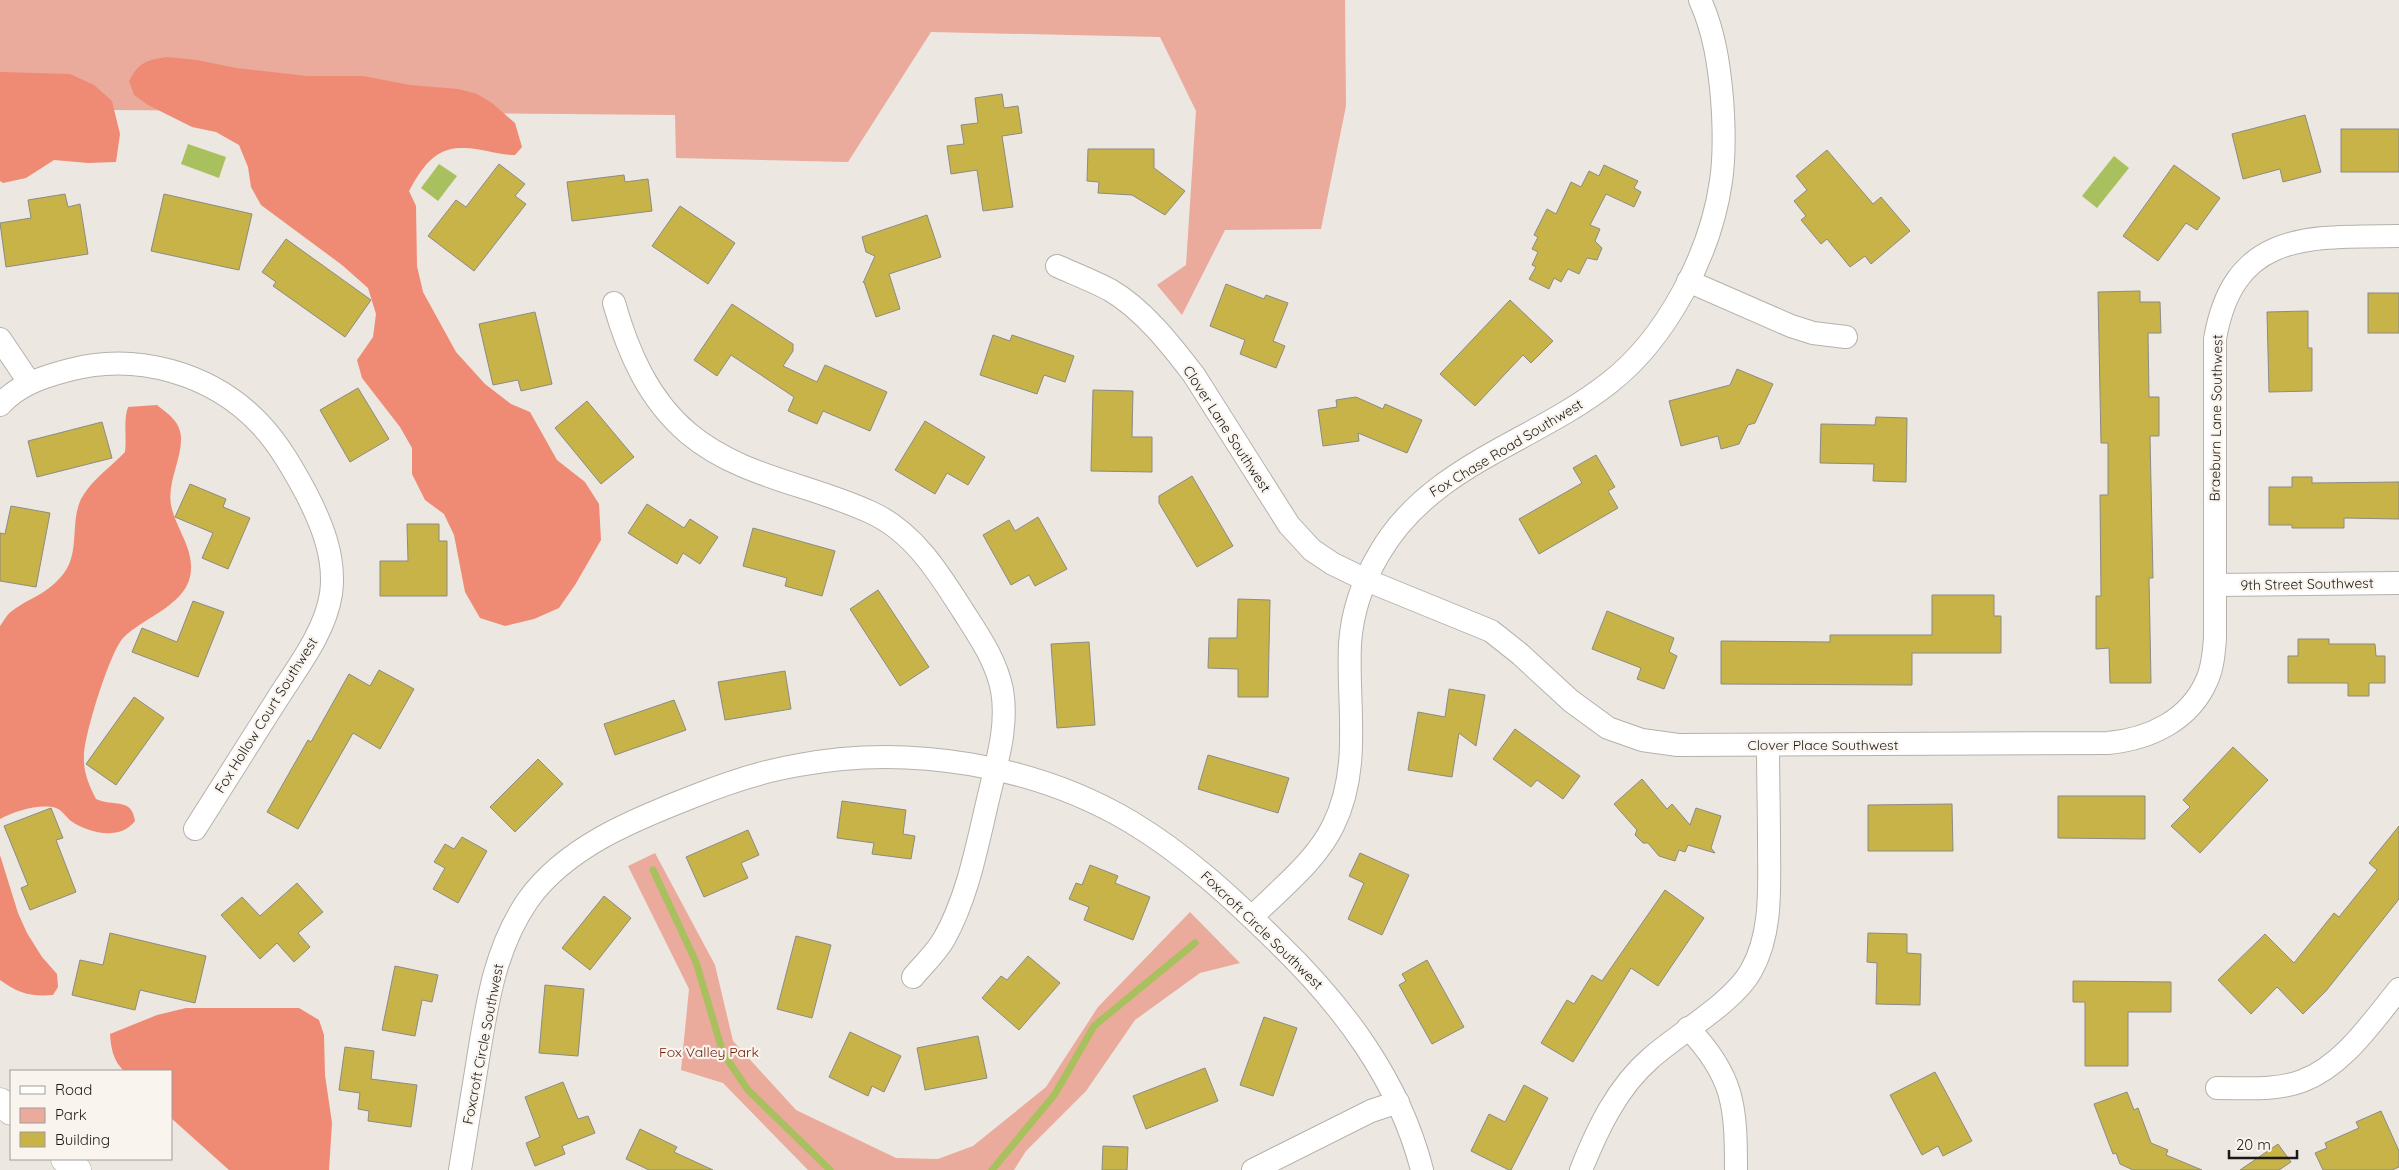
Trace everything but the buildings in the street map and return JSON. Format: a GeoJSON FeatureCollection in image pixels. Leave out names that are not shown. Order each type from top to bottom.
{"type":"FeatureCollection","features":[{"type":"Feature","properties":{"kind":"main road"},"geometry":{"type":"LineString","coordinates":[[0,1102],[10,1111]]}},
{"type":"Feature","properties":{"kind":"main road"},"geometry":{"type":"LineString","coordinates":[[66,1160],[77,1170]]}},
{"type":"Feature","properties":{"kind":"street","name":"Fox Chase Road Southwest"},"geometry":{"type":"LineString","coordinates":[[1252,917],[1312,856],[1326,839],[1340,811],[1349,778],[1352,746],[1351,635],[1358,600],[1366,580],[1392,533],[1402,519],[1430,493],[1457,474],[1587,399],[1611,382],[1658,332],[1688,281],[1712,221],[1718,199],[1723,158],[1723,116],[1718,59],[1708,19],[1700,0]]}},
{"type":"Feature","properties":{"kind":"street","name":"Braeburn Lane Southwest"},"geometry":{"type":"LineString","coordinates":[[2215,585],[2215,339],[2228,292],[2239,275],[2251,264],[2266,253],[2288,244],[2331,237],[2399,236]]}},
{"type":"Feature","properties":{"kind":"street","name":"Clover Lane Southwest"},"geometry":{"type":"LineString","coordinates":[[1057,266],[1111,291],[1140,314],[1194,375],[1258,479],[1289,525],[1305,544],[1333,564],[1366,580]]}},
{"type":"Feature","properties":{"kind":"street"},"geometry":{"type":"LineString","coordinates":[[1688,281],[1791,326],[1813,333],[1846,337]]}},
{"type":"Feature","properties":{"kind":"street"},"geometry":{"type":"LineString","coordinates":[[614,303],[624,337],[636,366],[665,409],[687,432],[739,466],[872,512],[903,533],[929,560],[992,659],[1003,699],[1004,724],[995,770],[960,906],[942,942],[914,977]]}},
{"type":"Feature","properties":{"kind":"street"},"geometry":{"type":"LineString","coordinates":[[0,339],[30,382]]}},
{"type":"Feature","properties":{"kind":"street","name":"Fox Hollow Court Southwest"},"geometry":{"type":"LineString","coordinates":[[0,405],[30,382],[76,368],[116,363],[145,365],[178,372],[194,379],[240,406],[260,423],[285,456],[312,505],[323,531],[329,552],[332,579],[331,594],[321,624],[306,653],[195,829]]}},
{"type":"Feature","properties":{"kind":"street","name":"Clover Place Southwest"},"geometry":{"type":"LineString","coordinates":[[1366,580],[1491,631],[1520,654],[1589,716],[1619,733],[1653,742],[1678,745],[1768,746],[2108,743],[2131,741],[2152,734],[2184,712],[2198,697],[2208,678],[2215,638],[2215,585]]}},
{"type":"Feature","properties":{"kind":"street","name":"9th Street Southwest"},"geometry":{"type":"LineString","coordinates":[[2215,585],[2399,583]]}},
{"type":"Feature","properties":{"kind":"street"},"geometry":{"type":"LineString","coordinates":[[1581,1170],[1604,1118],[1632,1076],[1649,1059],[1727,998],[1744,981],[1754,964],[1764,937],[1769,893],[1768,746]]}},
{"type":"Feature","properties":{"kind":"street","name":"Foxcroft Circle Southwest"},"geometry":{"type":"LineString","coordinates":[[460,1170],[483,1029],[502,946],[508,932],[530,898],[566,860],[610,833],[680,801],[763,772],[824,761],[894,758],[955,762],[995,770],[1061,788],[1132,822],[1201,872],[1252,917],[1324,989],[1348,1018],[1398,1102],[1422,1170]]}},
{"type":"Feature","properties":{"kind":"street"},"geometry":{"type":"LineString","coordinates":[[2217,1088],[2280,1086],[2312,1077],[2336,1060],[2348,1048],[2399,989]]}},
{"type":"Feature","properties":{"kind":"street"},"geometry":{"type":"LineString","coordinates":[[1688,1028],[1707,1048],[1729,1086],[1736,1127],[1736,1170]]}},
{"type":"Feature","properties":{"kind":"street"},"geometry":{"type":"LineString","coordinates":[[1253,1170],[1371,1111],[1398,1102]]}},
{"type":"Feature","properties":{"kind":"green space"},"geometry":{"type":"Polygon","coordinates":[[[0,0],[1345,0],[1346,106],[1321,229],[1225,230],[1182,315],[1157,285],[1186,265],[1196,111],[1160,37],[931,32],[848,162],[676,158],[675,115],[0,109],[0,0]]]}},
{"type":"Feature","properties":{"kind":"green space","name":"Fox Valley Park"},"geometry":{"type":"Polygon","coordinates":[[[655,853],[715,965],[733,1041],[796,1110],[896,1158],[938,1159],[973,1146],[1046,1087],[1098,1007],[1190,912],[1240,963],[1200,973],[1135,1020],[1086,1091],[1026,1151],[1014,1170],[808,1170],[723,1083],[681,1070],[689,989],[628,866],[655,853]]]}},
{"type":"Feature","properties":{"kind":"shaded area"},"geometry":{"type":"Polygon","coordinates":[[[167,57],[197,60],[236,68],[307,76],[363,76],[410,85],[458,89],[477,94],[492,103],[515,123],[522,147],[515,155],[471,148],[454,148],[445,151],[430,160],[409,191],[416,206],[417,266],[423,292],[456,352],[485,384],[511,404],[530,412],[557,460],[585,482],[599,504],[601,540],[575,585],[559,608],[534,619],[505,626],[480,618],[465,592],[454,535],[444,514],[425,500],[412,474],[412,448],[400,427],[362,378],[357,360],[373,337],[376,314],[368,288],[342,265],[261,205],[251,187],[248,167],[239,145],[216,132],[192,127],[148,105],[134,95],[129,81],[136,70],[144,63],[167,57]]]}},
{"type":"Feature","properties":{"kind":"shaded area"},"geometry":{"type":"Polygon","coordinates":[[[0,72],[70,74],[94,85],[112,101],[120,134],[116,162],[88,163],[54,160],[26,178],[3,183],[0,181],[0,72]]]}},
{"type":"Feature","properties":{"kind":"shaded area"},"geometry":{"type":"Polygon","coordinates":[[[188,144],[226,157],[219,178],[181,164],[188,144]]]}},
{"type":"Feature","properties":{"kind":"shaded area"},"geometry":{"type":"Polygon","coordinates":[[[2114,156],[2129,168],[2097,208],[2082,196],[2114,156]]]}},
{"type":"Feature","properties":{"kind":"shaded area"},"geometry":{"type":"Polygon","coordinates":[[[439,164],[457,176],[438,201],[421,188],[439,164]]]}},
{"type":"Feature","properties":{"kind":"shaded area"},"geometry":{"type":"Polygon","coordinates":[[[157,405],[173,418],[180,431],[181,445],[170,496],[173,514],[188,549],[191,567],[190,577],[186,587],[171,604],[131,631],[118,646],[111,659],[99,694],[88,731],[84,756],[86,773],[96,799],[126,806],[133,813],[135,821],[121,831],[113,833],[95,832],[71,821],[56,808],[43,806],[13,813],[0,819],[0,626],[10,612],[52,586],[69,565],[74,546],[76,517],[81,499],[96,480],[125,452],[128,407],[157,405]]]}},
{"type":"Feature","properties":{"kind":"shaded area"},"geometry":{"type":"Polygon","coordinates":[[[0,855],[18,913],[27,933],[42,957],[57,974],[58,987],[53,995],[25,993],[0,980],[0,855]]]}},
{"type":"Feature","properties":{"kind":"shaded area"},"geometry":{"type":"Polygon","coordinates":[[[186,1008],[299,1008],[319,1020],[324,1035],[325,1075],[332,1123],[329,1170],[229,1170],[172,1119],[172,1070],[123,1070],[117,1063],[111,1044],[110,1034],[157,1015],[186,1008]]]}},
{"type":"Feature","properties":{"kind":"waterway"},"geometry":{"type":"LineString","coordinates":[[653,870],[696,962],[723,1053],[748,1090],[830,1170]]}},
{"type":"Feature","properties":{"kind":"waterway"},"geometry":{"type":"LineString","coordinates":[[992,1170],[1055,1094],[1094,1026],[1195,943]]}}]}
